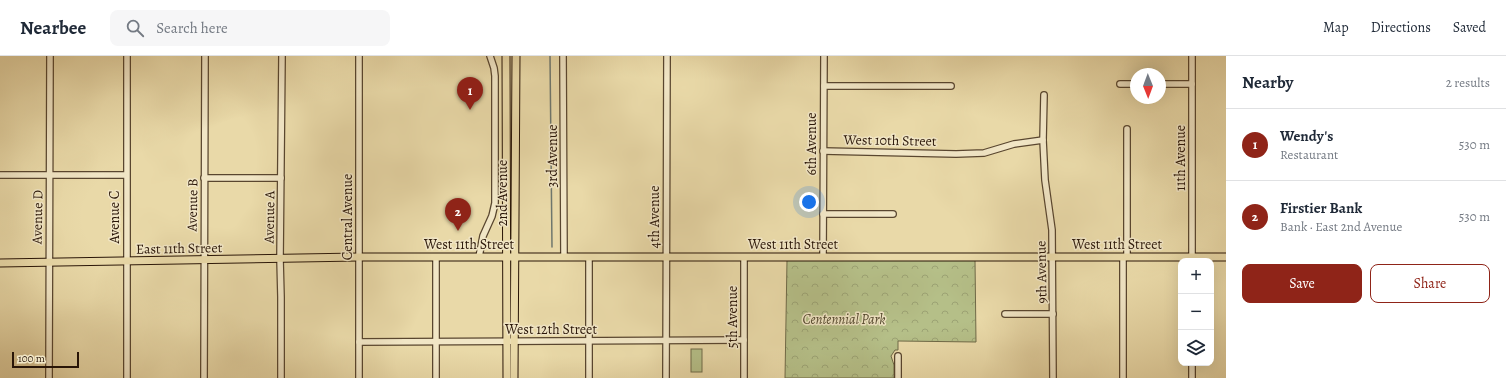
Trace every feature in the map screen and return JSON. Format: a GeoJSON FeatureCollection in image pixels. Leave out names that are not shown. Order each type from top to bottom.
{"type":"FeatureCollection","features":[{"type":"Feature","properties":{"kind":"main road","name":"2nd Avenue"},"geometry":{"type":"LineString","coordinates":[[506,56],[511,257]]}},
{"type":"Feature","properties":{"kind":"main road","name":"2nd Avenue"},"geometry":{"type":"LineString","coordinates":[[507,378],[510,341],[516,56]]}},
{"type":"Feature","properties":{"kind":"main road","name":"West 11th Street"},"geometry":{"type":"LineString","coordinates":[[359,257],[1125,256],[1178,258]]}},
{"type":"Feature","properties":{"kind":"main road","name":"West 11th Street"},"geometry":{"type":"LineString","coordinates":[[1203,258],[1226,256]]}},
{"type":"Feature","properties":{"kind":"main road","name":"East 11th Street"},"geometry":{"type":"LineString","coordinates":[[0,263],[359,257]]}},
{"type":"Feature","properties":{"kind":"main road","name":"2nd Avenue"},"geometry":{"type":"LineString","coordinates":[[510,341],[514,378]]}},
{"type":"Feature","properties":{"kind":"street","name":"Avenue D"},"geometry":{"type":"LineString","coordinates":[[49,378],[48,263],[50,56]]}},
{"type":"Feature","properties":{"kind":"street","name":"Avenue C"},"geometry":{"type":"LineString","coordinates":[[127,56],[127,378]]}},
{"type":"Feature","properties":{"kind":"street","name":"Avenue B"},"geometry":{"type":"LineString","coordinates":[[204,56],[204,378]]}},
{"type":"Feature","properties":{"kind":"street","name":"Avenue A"},"geometry":{"type":"LineString","coordinates":[[281,378],[280,259],[282,56]]}},
{"type":"Feature","properties":{"kind":"street","name":"Central Avenue"},"geometry":{"type":"LineString","coordinates":[[359,56],[359,378]]}},
{"type":"Feature","properties":{"kind":"street"},"geometry":{"type":"LineString","coordinates":[[479,257],[483,236],[492,216],[495,203],[495,76],[490,56]]}},
{"type":"Feature","properties":{"kind":"street","name":"3rd Avenue"},"geometry":{"type":"LineString","coordinates":[[563,56],[564,257]]}},
{"type":"Feature","properties":{"kind":"street","name":"4th Avenue"},"geometry":{"type":"LineString","coordinates":[[666,378],[667,56]]}},
{"type":"Feature","properties":{"kind":"street","name":"6th Avenue"},"geometry":{"type":"LineString","coordinates":[[823,257],[824,56]]}},
{"type":"Feature","properties":{"kind":"street","name":"11th Avenue"},"geometry":{"type":"LineString","coordinates":[[1192,56],[1192,258]]}},
{"type":"Feature","properties":{"kind":"street"},"geometry":{"type":"LineString","coordinates":[[1120,84],[1130,84]]}},
{"type":"Feature","properties":{"kind":"street"},"geometry":{"type":"LineString","coordinates":[[1166,84],[1192,84]]}},
{"type":"Feature","properties":{"kind":"street"},"geometry":{"type":"LineString","coordinates":[[824,86],[951,86]]}},
{"type":"Feature","properties":{"kind":"street","name":"9th Avenue"},"geometry":{"type":"LineString","coordinates":[[1044,96],[1044,167],[1052,219],[1053,378]]}},
{"type":"Feature","properties":{"kind":"street"},"geometry":{"type":"LineString","coordinates":[[1123,378],[1127,129]]}},
{"type":"Feature","properties":{"kind":"street","name":"West 10th Street"},"geometry":{"type":"LineString","coordinates":[[823,151],[956,154],[984,153],[1014,144],[1043,140]]}},
{"type":"Feature","properties":{"kind":"street"},"geometry":{"type":"LineString","coordinates":[[0,175],[126,175]]}},
{"type":"Feature","properties":{"kind":"street"},"geometry":{"type":"LineString","coordinates":[[204,178],[281,178]]}},
{"type":"Feature","properties":{"kind":"street"},"geometry":{"type":"LineString","coordinates":[[823,214],[892,214]]}},
{"type":"Feature","properties":{"kind":"street"},"geometry":{"type":"LineString","coordinates":[[436,257],[436,378]]}},
{"type":"Feature","properties":{"kind":"street"},"geometry":{"type":"LineString","coordinates":[[589,257],[589,378]]}},
{"type":"Feature","properties":{"kind":"street","name":"5th Avenue"},"geometry":{"type":"LineString","coordinates":[[744,257],[744,378]]}},
{"type":"Feature","properties":{"kind":"street"},"geometry":{"type":"LineString","coordinates":[[1005,314],[1053,314]]}},
{"type":"Feature","properties":{"kind":"street","name":"West 12th Street"},"geometry":{"type":"LineString","coordinates":[[359,342],[744,340]]}},
{"type":"Feature","properties":{"kind":"street"},"geometry":{"type":"LineString","coordinates":[[898,356],[898,378]]}},
{"type":"Feature","properties":{"kind":"street"},"geometry":{"type":"LineString","coordinates":[[1192,366],[1192,378]]}},
{"type":"Feature","properties":{"kind":"green space","name":"Centennial Park"},"geometry":{"type":"Polygon","coordinates":[[[787,260],[975,260],[976,342],[898,341],[898,350],[895,350],[891,356],[894,365],[894,378],[785,378],[787,260]]]}},
{"type":"Feature","properties":{"kind":"green space"},"geometry":{"type":"Polygon","coordinates":[[[691,349],[702,349],[702,372],[691,372],[691,349]]]}},
{"type":"Feature","properties":{"kind":"waterway"},"geometry":{"type":"LineString","coordinates":[[550,56],[552,247]]}},
{"type":"Feature","properties":{"kind":"place","name":"Wendy's"},"geometry":{"type":"Point","coordinates":[470,110]}},
{"type":"Feature","properties":{"kind":"place","name":"Firstier Bank"},"geometry":{"type":"Point","coordinates":[458,231]}}]}
